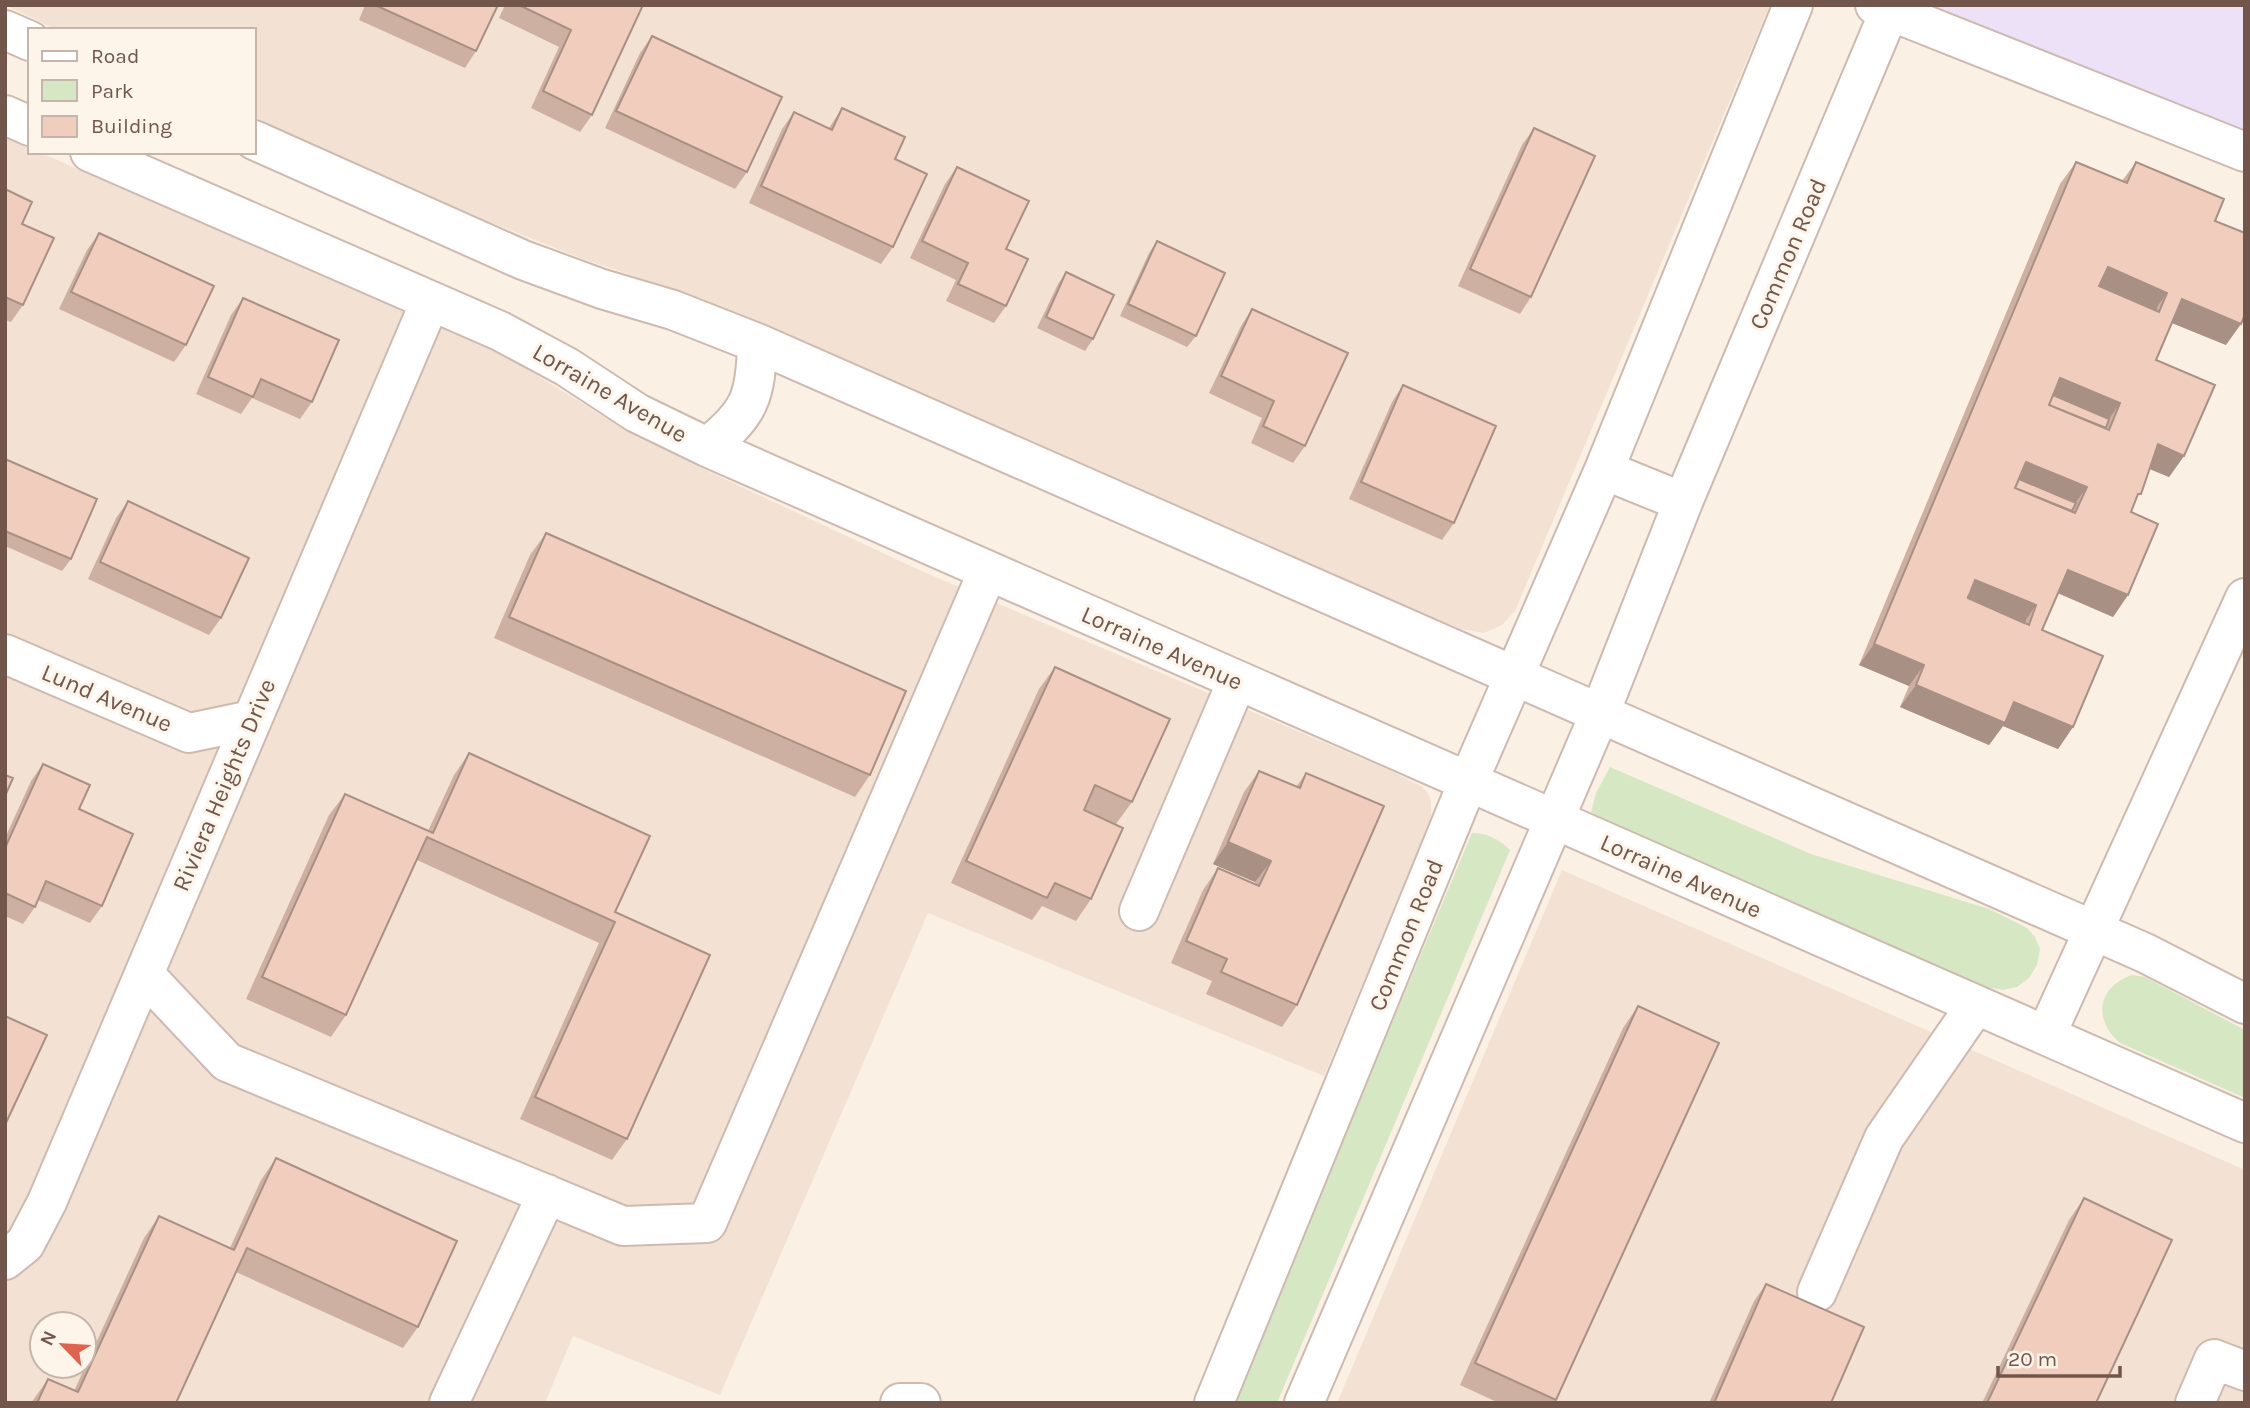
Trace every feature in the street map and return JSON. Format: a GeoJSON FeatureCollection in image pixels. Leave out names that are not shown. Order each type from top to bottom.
{"type":"FeatureCollection","features":[{"type":"Feature","properties":{"kind":"street","name":"Common Road"},"geometry":{"type":"LineString","coordinates":[[1214,1403],[1468,782],[1604,470],[1793,5]]}},
{"type":"Feature","properties":{"kind":"street","name":"Common Road"},"geometry":{"type":"LineString","coordinates":[[1304,1403],[1600,713],[1885,7]]}},
{"type":"Feature","properties":{"kind":"street"},"geometry":{"type":"LineString","coordinates":[[1885,7],[2245,152]]}},
{"type":"Feature","properties":{"kind":"street"},"geometry":{"type":"LineString","coordinates":[[5,30],[28,40]]}},
{"type":"Feature","properties":{"kind":"street"},"geometry":{"type":"LineString","coordinates":[[5,115],[28,125]]}},
{"type":"Feature","properties":{"kind":"street"},"geometry":{"type":"LineString","coordinates":[[256,141],[523,260],[602,289],[686,315],[757,343],[2094,930],[2185,972],[2245,1004]]}},
{"type":"Feature","properties":{"kind":"street","name":"Lorraine Avenue"},"geometry":{"type":"LineString","coordinates":[[95,154],[500,331],[567,367],[637,413],[707,447],[2245,1123]]}},
{"type":"Feature","properties":{"kind":"street","name":"Riviera Heights Drive"},"geometry":{"type":"LineString","coordinates":[[5,1260],[25,1244],[47,1202],[430,302]]}},
{"type":"Feature","properties":{"kind":"street"},"geometry":{"type":"LineString","coordinates":[[707,447],[730,429],[744,412],[757,370],[757,343]]}},
{"type":"Feature","properties":{"kind":"street"},"geometry":{"type":"LineString","coordinates":[[1604,470],[1684,502]]}},
{"type":"Feature","properties":{"kind":"street"},"geometry":{"type":"LineString","coordinates":[[144,974],[226,1062],[623,1226],[707,1223],[988,571]]}},
{"type":"Feature","properties":{"kind":"street"},"geometry":{"type":"LineString","coordinates":[[2046,1035],[2237,636],[2245,598]]}},
{"type":"Feature","properties":{"kind":"street","name":"Lund Avenue"},"geometry":{"type":"LineString","coordinates":[[5,654],[189,733],[251,720]]}},
{"type":"Feature","properties":{"kind":"street"},"geometry":{"type":"LineString","coordinates":[[1139,911],[1237,681]]}},
{"type":"Feature","properties":{"kind":"street"},"geometry":{"type":"LineString","coordinates":[[1817,1292],[1884,1138],[1976,1005]]}},
{"type":"Feature","properties":{"kind":"street"},"geometry":{"type":"LineString","coordinates":[[449,1403],[547,1194]]}},
{"type":"Feature","properties":{"kind":"street"},"geometry":{"type":"LineString","coordinates":[[2195,1403],[2214,1359],[2245,1371]]}},
{"type":"Feature","properties":{"kind":"street"},"geometry":{"type":"LineString","coordinates":[[900,1403],[921,1403]]}},
{"type":"Feature","properties":{"kind":"shaded area"},"geometry":{"type":"Polygon","coordinates":[[[5,5],[1770,5],[1515,611],[1502,625],[1484,633],[1461,629],[1334,575],[762,323],[697,297],[583,259],[490,222],[256,118],[256,28],[53,28],[5,5]]]}},
{"type":"Feature","properties":{"kind":"shaded area"},"geometry":{"type":"Polygon","coordinates":[[[2245,5],[2245,140],[1931,7],[2245,5]]]}},
{"type":"Feature","properties":{"kind":"shaded area"},"geometry":{"type":"Polygon","coordinates":[[[5,138],[28,147],[28,154],[44,154],[504,355],[624,429],[697,466],[917,569],[1389,770],[1421,786],[1428,793],[1431,820],[1324,1076],[928,913],[720,1395],[573,1336],[545,1403],[5,1403],[5,138]]]}},
{"type":"Feature","properties":{"kind":"shaded area"},"geometry":{"type":"Polygon","coordinates":[[[1562,870],[2245,1170],[2245,1403],[1337,1403],[1562,870]]]}},
{"type":"Feature","properties":{"kind":"green space"},"geometry":{"type":"Polygon","coordinates":[[[1610,767],[1811,854],[1989,909],[2027,928],[2035,937],[2040,949],[2037,965],[2029,978],[2017,987],[2003,990],[1987,987],[1602,819],[1591,812],[1596,793],[1610,767]]]}},
{"type":"Feature","properties":{"kind":"green space"},"geometry":{"type":"Polygon","coordinates":[[[1472,833],[1492,837],[1510,850],[1277,1403],[1232,1403],[1472,833]]]}},
{"type":"Feature","properties":{"kind":"green space"},"geometry":{"type":"Polygon","coordinates":[[[2132,975],[2145,977],[2245,1030],[2245,1098],[2120,1043],[2111,1034],[2103,1015],[2106,996],[2120,980],[2132,975]]]}},
{"type":"Feature","properties":{"kind":"building"},"geometry":{"type":"Polygon","coordinates":[[[375,5],[498,5],[476,51],[375,5]]]}},
{"type":"Feature","properties":{"kind":"building"},"geometry":{"type":"Polygon","coordinates":[[[519,5],[643,5],[592,115],[543,91],[571,30],[519,5]]]}},
{"type":"Feature","properties":{"kind":"building"},"geometry":{"type":"Polygon","coordinates":[[[652,36],[782,97],[747,172],[616,111],[652,36]]]}},
{"type":"Feature","properties":{"kind":"building"},"geometry":{"type":"Polygon","coordinates":[[[842,108],[905,137],[895,159],[927,174],[893,247],[761,186],[794,112],[832,130],[842,108]]]}},
{"type":"Feature","properties":{"kind":"building"},"geometry":{"type":"Polygon","coordinates":[[[1534,128],[1595,156],[1531,297],[1470,269],[1534,128]]]}},
{"type":"Feature","properties":{"kind":"building"},"geometry":{"type":"Polygon","coordinates":[[[2076,162],[2127,183],[2136,162],[2224,199],[2215,221],[2245,233],[2245,314],[2241,324],[2182,299],[2156,360],[2215,385],[2184,456],[2158,444],[2141,494],[2138,494],[2131,512],[2158,524],[2128,595],[2068,570],[2042,630],[2103,656],[2073,727],[2014,702],[2005,723],[1916,685],[1924,665],[1874,644],[2076,162]],[[2108,267],[2099,286],[2159,312],[2167,293],[2108,267]],[[2060,378],[2049,405],[2109,430],[2120,403],[2060,378]],[[2026,462],[2015,488],[2075,513],[2087,487],[2026,462]],[[1975,580],[1968,598],[2029,625],[2036,605],[1975,580]]]}},
{"type":"Feature","properties":{"kind":"building"},"geometry":{"type":"Polygon","coordinates":[[[957,167],[1029,201],[1006,249],[1028,259],[1006,306],[958,284],[968,263],[922,241],[957,167]]]}},
{"type":"Feature","properties":{"kind":"building"},"geometry":{"type":"Polygon","coordinates":[[[5,189],[32,202],[22,224],[54,238],[23,305],[5,297],[5,189]]]}},
{"type":"Feature","properties":{"kind":"building"},"geometry":{"type":"Polygon","coordinates":[[[99,233],[214,286],[186,345],[71,292],[99,233]]]}},
{"type":"Feature","properties":{"kind":"building"},"geometry":{"type":"Polygon","coordinates":[[[1157,241],[1225,273],[1196,336],[1128,304],[1157,241]]]}},
{"type":"Feature","properties":{"kind":"building"},"geometry":{"type":"Polygon","coordinates":[[[1066,272],[1114,295],[1093,339],[1046,317],[1066,272]]]}},
{"type":"Feature","properties":{"kind":"building"},"geometry":{"type":"Polygon","coordinates":[[[2100,284],[2156,308],[2156,310],[2099,286],[2100,284]]]}},
{"type":"Feature","properties":{"kind":"building"},"geometry":{"type":"Polygon","coordinates":[[[243,298],[339,340],[312,402],[261,379],[253,397],[208,377],[243,298]]]}},
{"type":"Feature","properties":{"kind":"building"},"geometry":{"type":"Polygon","coordinates":[[[1252,309],[1348,353],[1305,446],[1263,426],[1274,401],[1221,376],[1252,309]]]}},
{"type":"Feature","properties":{"kind":"building"},"geometry":{"type":"Polygon","coordinates":[[[1403,385],[1496,426],[1454,523],[1361,482],[1403,385]]]}},
{"type":"Feature","properties":{"kind":"building"},"geometry":{"type":"Polygon","coordinates":[[[2053,395],[2109,419],[2106,428],[2049,405],[2053,395]]]}},
{"type":"Feature","properties":{"kind":"building"},"geometry":{"type":"Polygon","coordinates":[[[5,459],[97,499],[71,559],[5,531],[5,459]]]}},
{"type":"Feature","properties":{"kind":"building"},"geometry":{"type":"Polygon","coordinates":[[[2019,479],[2076,503],[2072,511],[2015,488],[2019,479]]]}},
{"type":"Feature","properties":{"kind":"building"},"geometry":{"type":"Polygon","coordinates":[[[128,501],[249,558],[221,618],[100,562],[128,501]]]}},
{"type":"Feature","properties":{"kind":"building"},"geometry":{"type":"Polygon","coordinates":[[[546,533],[906,691],[870,775],[509,617],[546,533]]]}},
{"type":"Feature","properties":{"kind":"building"},"geometry":{"type":"Polygon","coordinates":[[[1968,597],[2025,621],[2024,623],[1968,597]]]}},
{"type":"Feature","properties":{"kind":"building"},"geometry":{"type":"Polygon","coordinates":[[[1055,667],[1170,719],[1132,802],[1095,785],[1084,810],[1123,828],[1091,899],[1055,883],[1047,898],[966,861],[1055,667]]]}},
{"type":"Feature","properties":{"kind":"building"},"geometry":{"type":"Polygon","coordinates":[[[469,753],[650,836],[615,912],[710,955],[627,1139],[535,1097],[615,922],[427,837],[346,1015],[262,977],[345,794],[433,833],[469,753]]]}},
{"type":"Feature","properties":{"kind":"building"},"geometry":{"type":"Polygon","coordinates":[[[43,764],[90,785],[79,809],[133,834],[102,906],[46,881],[35,907],[5,893],[5,848],[43,764]]]}},
{"type":"Feature","properties":{"kind":"building"},"geometry":{"type":"Polygon","coordinates":[[[1259,771],[1300,788],[1306,773],[1384,806],[1297,1005],[1221,972],[1227,959],[1186,941],[1218,868],[1259,886],[1271,861],[1228,842],[1259,771]]]}},
{"type":"Feature","properties":{"kind":"building"},"geometry":{"type":"Polygon","coordinates":[[[5,775],[13,778],[5,796],[5,775]]]}},
{"type":"Feature","properties":{"kind":"building"},"geometry":{"type":"Polygon","coordinates":[[[1638,1006],[1719,1043],[1556,1400],[1475,1363],[1638,1006]]]}},
{"type":"Feature","properties":{"kind":"building"},"geometry":{"type":"Polygon","coordinates":[[[5,1016],[47,1035],[5,1125],[5,1016]]]}},
{"type":"Feature","properties":{"kind":"building"},"geometry":{"type":"Polygon","coordinates":[[[276,1158],[457,1241],[418,1327],[247,1248],[176,1403],[37,1403],[48,1380],[78,1392],[84,1380],[98,1380],[98,1349],[159,1216],[234,1250],[276,1158]]]}},
{"type":"Feature","properties":{"kind":"building"},"geometry":{"type":"Polygon","coordinates":[[[2084,1198],[2172,1240],[2096,1403],[1987,1403],[2084,1198]]]}},
{"type":"Feature","properties":{"kind":"building"},"geometry":{"type":"Polygon","coordinates":[[[1766,1284],[1864,1327],[1831,1403],[1714,1403],[1766,1284]]]}}]}
